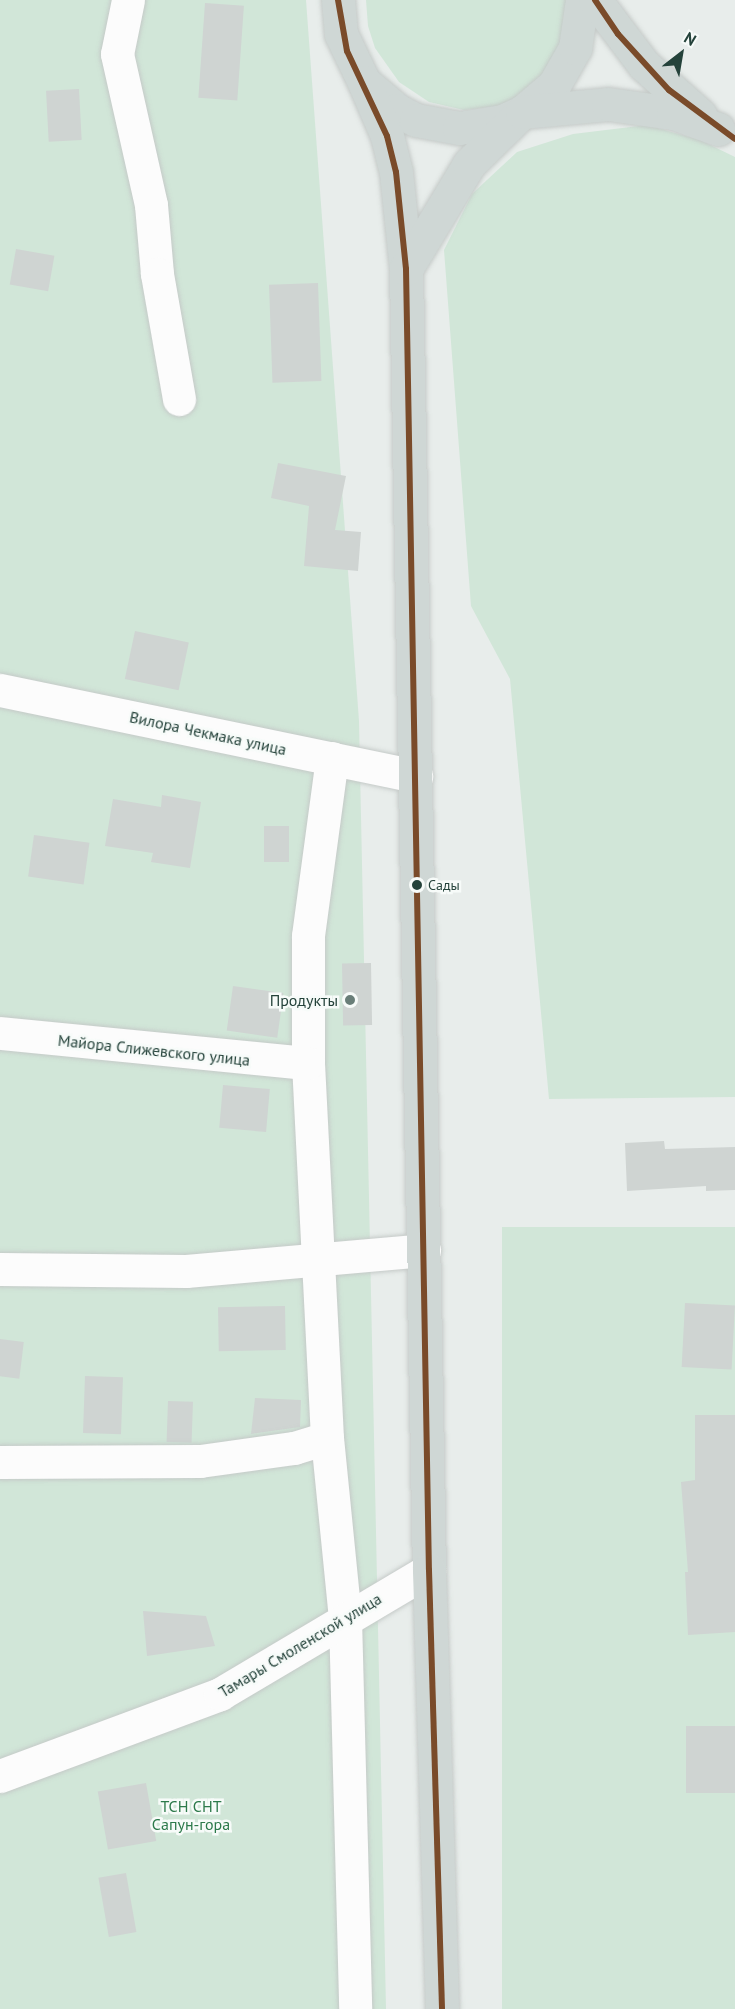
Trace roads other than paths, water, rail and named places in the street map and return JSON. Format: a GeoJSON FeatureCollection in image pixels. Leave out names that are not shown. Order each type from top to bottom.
{"type":"FeatureCollection","features":[{"type":"Feature","properties":{"kind":"main road"},"geometry":{"type":"LineString","coordinates":[[406,269],[469,164],[522,112],[554,85],[566,67],[581,28],[582,0]]}},
{"type":"Feature","properties":{"kind":"main road"},"geometry":{"type":"LineString","coordinates":[[595,0],[644,65],[726,134]]}},
{"type":"Feature","properties":{"kind":"main road"},"geometry":{"type":"LineString","coordinates":[[335,6],[347,51],[364,82],[396,172],[406,269],[429,1570],[442,2009]]}},
{"type":"Feature","properties":{"kind":"main road"},"geometry":{"type":"LineString","coordinates":[[364,82],[397,110],[437,126],[481,126],[522,112],[608,104],[673,113],[726,134]]}},
{"type":"Feature","properties":{"kind":"street"},"geometry":{"type":"LineString","coordinates":[[128,0],[117,54],[152,205],[157,274],[179,399]]}},
{"type":"Feature","properties":{"kind":"street","name":"Вилора Чекмака улица"},"geometry":{"type":"LineString","coordinates":[[0,690],[416,776]]}},
{"type":"Feature","properties":{"kind":"street"},"geometry":{"type":"LineString","coordinates":[[332,758],[308,936],[308,1063],[327,1438],[345,1618],[355,2009]]}},
{"type":"Feature","properties":{"kind":"street","name":"Майора Слижевского улица"},"geometry":{"type":"LineString","coordinates":[[0,1033],[308,1063]]}},
{"type":"Feature","properties":{"kind":"street"},"geometry":{"type":"LineString","coordinates":[[0,1269],[186,1271],[424,1250]]}},
{"type":"Feature","properties":{"kind":"street"},"geometry":{"type":"LineString","coordinates":[[0,1462],[200,1461],[294,1448],[327,1438]]}},
{"type":"Feature","properties":{"kind":"street","name":"Тамары Смоленской улица"},"geometry":{"type":"LineString","coordinates":[[0,1776],[220,1694],[429,1570]]}},
{"type":"Feature","properties":{"kind":"place","name":"Сады"},"geometry":{"type":"Point","coordinates":[417,885]}},
{"type":"Feature","properties":{"kind":"place","name":"Продукты"},"geometry":{"type":"Point","coordinates":[350,1000]}},
{"type":"Feature","properties":{"kind":"park label","name":"ТСН СНТ Сапун-гора"},"geometry":{"type":"Point","coordinates":[191,1815]}}]}
